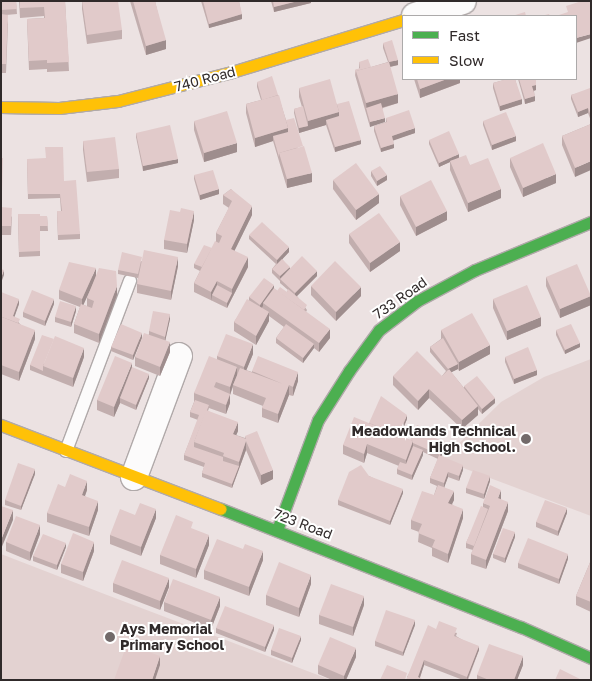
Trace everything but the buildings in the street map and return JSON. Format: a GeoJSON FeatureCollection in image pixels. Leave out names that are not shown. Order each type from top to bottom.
{"type":"FeatureCollection","features":[{"type":"Feature","properties":{"kind":"street"},"geometry":{"type":"LineString","coordinates":[[418,15],[463,1]]}},
{"type":"Feature","properties":{"kind":"street","name":"740 Road"},"geometry":{"type":"LineString","coordinates":[[1,108],[60,108],[118,101],[232,72],[402,20]]}},
{"type":"Feature","properties":{"kind":"street","name":"733 Road"},"geometry":{"type":"LineString","coordinates":[[277,530],[318,420],[349,371],[379,330],[417,301],[475,270],[591,222]]}},
{"type":"Feature","properties":{"kind":"street"},"geometry":{"type":"LineString","coordinates":[[134,476],[178,356]]}},
{"type":"Feature","properties":{"kind":"street","name":"723 Road"},"geometry":{"type":"LineString","coordinates":[[1,425],[277,530],[521,627],[591,658]]}},
{"type":"Feature","properties":{"kind":"lane"},"geometry":{"type":"LineString","coordinates":[[66,451],[130,281]]}},
{"type":"Feature","properties":{"kind":"shaded area","name":"Meadowlands Technical High School."},"geometry":{"type":"Polygon","coordinates":[[[591,359],[591,516],[442,460],[501,402],[544,377],[591,359]]]}},
{"type":"Feature","properties":{"kind":"shaded area","name":"Ays Memorial Primary School"},"geometry":{"type":"Polygon","coordinates":[[[1,554],[107,595],[331,680],[1,680],[1,554]]]}},
{"type":"Feature","properties":{"kind":"traffic: fast"},"geometry":{"type":"LineString","coordinates":[[277,530],[318,420],[349,371],[379,330],[417,301],[475,270],[591,222]]}},
{"type":"Feature","properties":{"kind":"traffic: fast"},"geometry":{"type":"LineString","coordinates":[[221,509],[521,627],[591,658]]}},
{"type":"Feature","properties":{"kind":"traffic: slow"},"geometry":{"type":"LineString","coordinates":[[1,107],[59,108],[118,101],[232,72],[402,20]]}},
{"type":"Feature","properties":{"kind":"traffic: slow"},"geometry":{"type":"LineString","coordinates":[[1,425],[221,509]]}},
{"type":"Feature","properties":{"kind":"place","name":"Meadowlands Technical High School."},"geometry":{"type":"Point","coordinates":[526,439]}},
{"type":"Feature","properties":{"kind":"place","name":"Ays Memorial Primary School"},"geometry":{"type":"Point","coordinates":[110,637]}}]}
